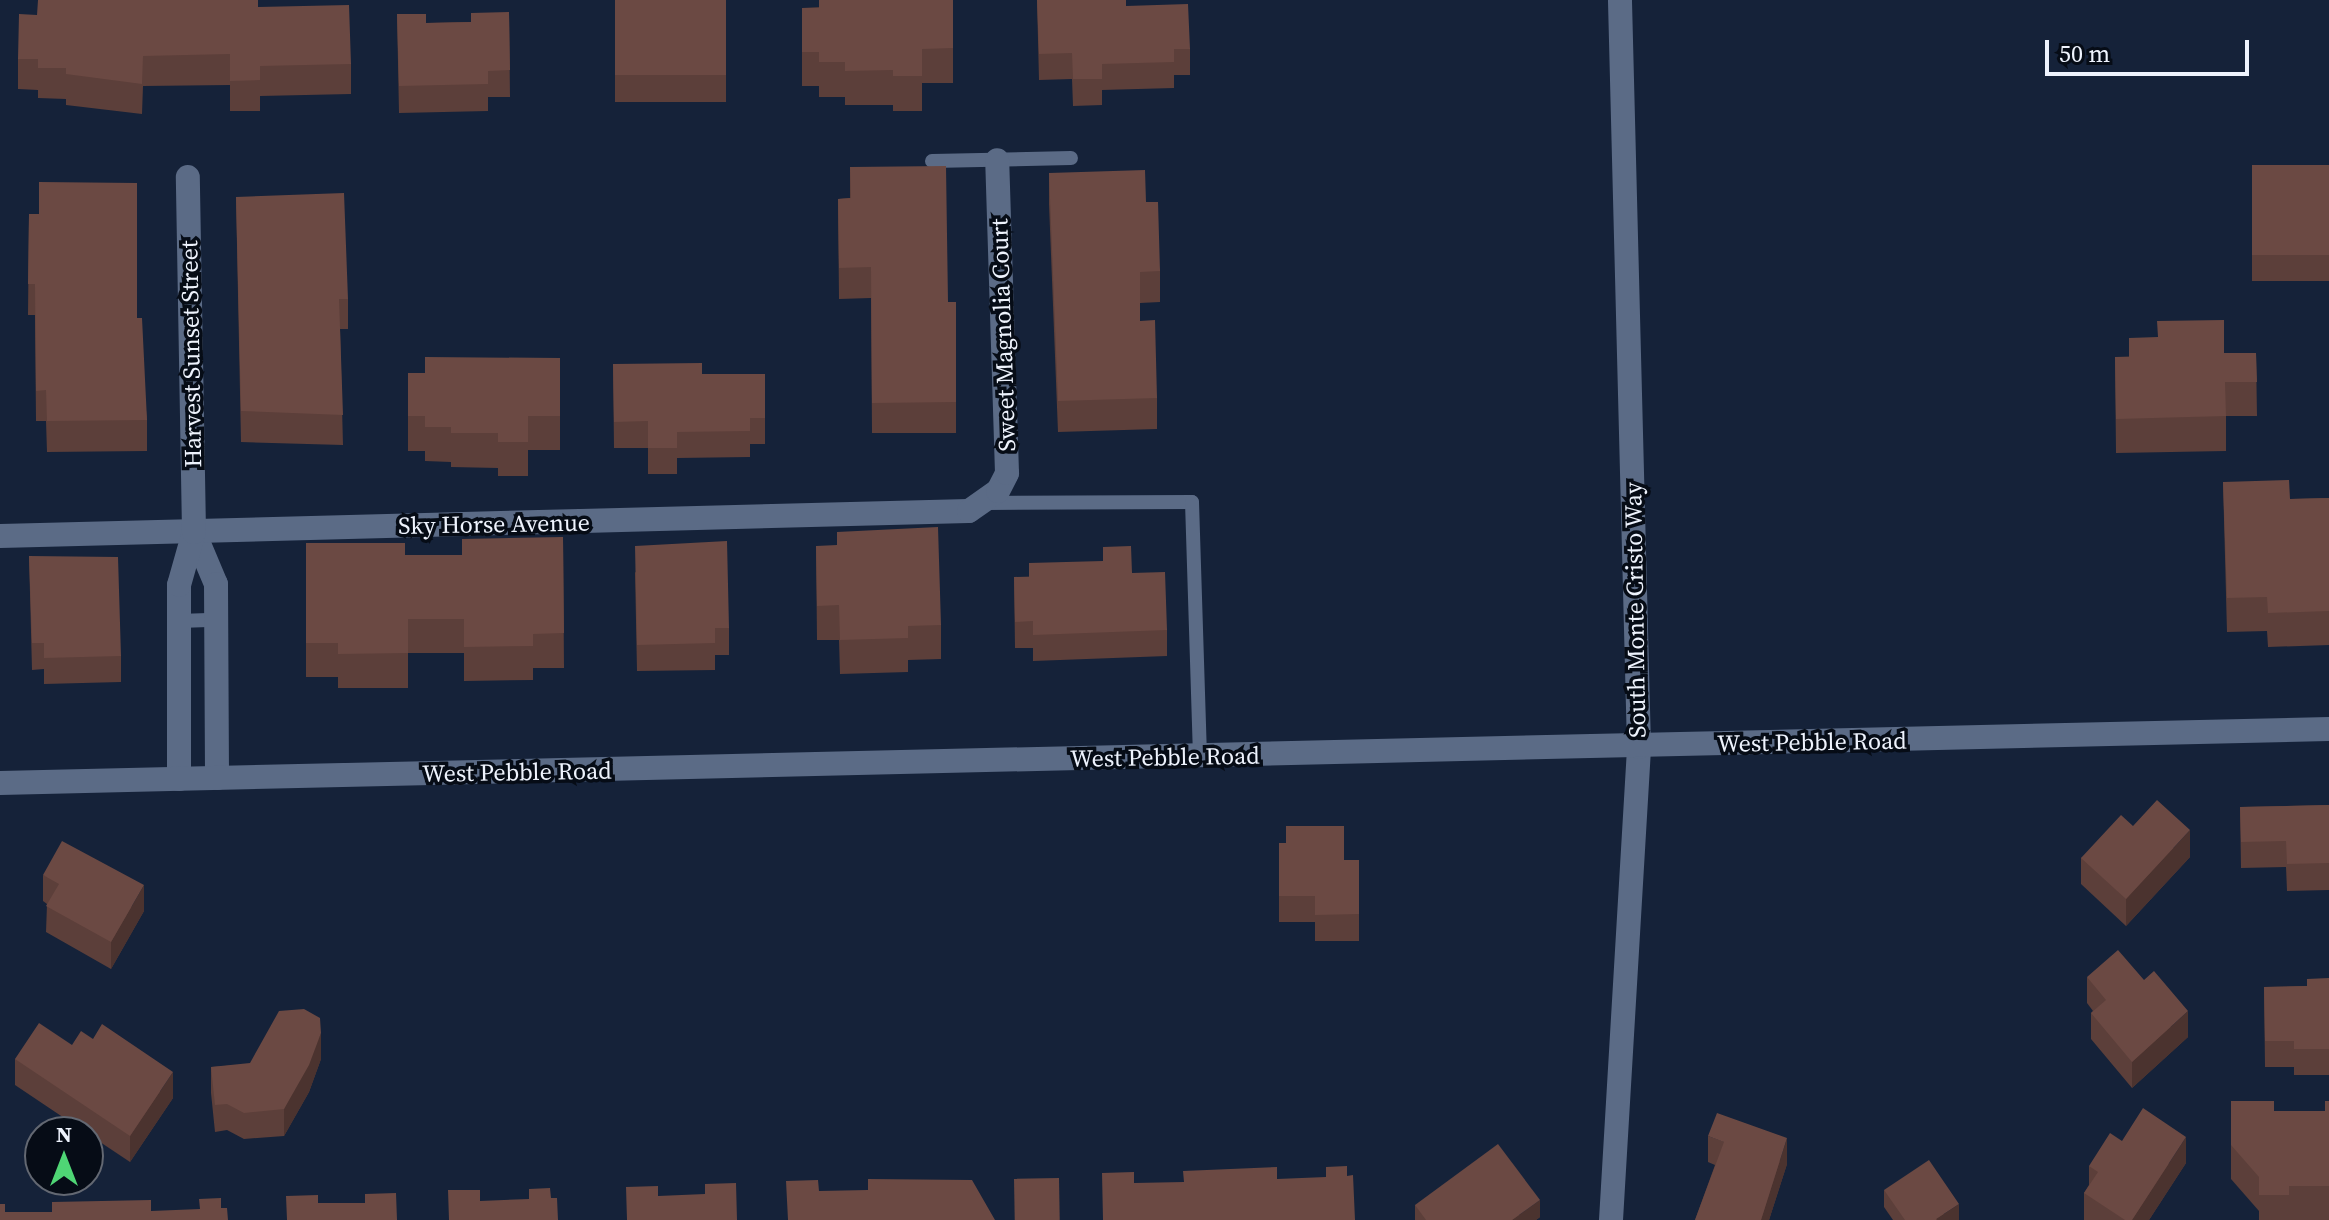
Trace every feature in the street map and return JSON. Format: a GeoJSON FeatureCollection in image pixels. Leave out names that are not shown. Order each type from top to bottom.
{"type":"FeatureCollection","features":[{"type":"Feature","properties":{"kind":"street","name":"South Monte Cristo Way"},"geometry":{"type":"LineString","coordinates":[[1611,1220],[1639,747],[1620,0]]}},
{"type":"Feature","properties":{"kind":"street","name":"Sweet Magnolia Court"},"geometry":{"type":"LineString","coordinates":[[986,503],[1007,473],[997,160]]}},
{"type":"Feature","properties":{"kind":"street","name":"Harvest Sunset Street"},"geometry":{"type":"LineString","coordinates":[[179,779],[179,585],[194,532],[188,177]]}},
{"type":"Feature","properties":{"kind":"street","name":"Sky Horse Avenue"},"geometry":{"type":"LineString","coordinates":[[0,536],[949,513],[986,503]]}},
{"type":"Feature","properties":{"kind":"street","name":"Harvest Sunset Street"},"geometry":{"type":"LineString","coordinates":[[194,532],[216,584],[217,778]]}},
{"type":"Feature","properties":{"kind":"street","name":"West Pebble Road"},"geometry":{"type":"LineString","coordinates":[[0,783],[2329,729]]}},
{"type":"Feature","properties":{"kind":"lane"},"geometry":{"type":"LineString","coordinates":[[932,161],[1071,158]]}},
{"type":"Feature","properties":{"kind":"lane"},"geometry":{"type":"LineString","coordinates":[[986,503],[1192,502],[1200,757]]}},
{"type":"Feature","properties":{"kind":"lane"},"geometry":{"type":"LineString","coordinates":[[179,621],[216,620]]}},
{"type":"Feature","properties":{"kind":"building"},"geometry":{"type":"Polygon","coordinates":[[[38,0],[258,0],[258,7],[349,5],[351,64],[260,66],[260,80],[230,81],[230,54],[143,56],[142,84],[66,74],[66,68],[38,68],[38,59],[18,59],[19,14],[37,15],[38,0]]]}},
{"type":"Feature","properties":{"kind":"building"},"geometry":{"type":"Polygon","coordinates":[[[615,0],[726,0],[726,75],[615,75],[615,0]]]}},
{"type":"Feature","properties":{"kind":"building"},"geometry":{"type":"Polygon","coordinates":[[[819,0],[953,0],[953,48],[922,49],[922,76],[893,76],[893,70],[845,71],[845,62],[819,62],[819,52],[802,52],[802,8],[819,8],[819,0]]]}},
{"type":"Feature","properties":{"kind":"building"},"geometry":{"type":"Polygon","coordinates":[[[1037,0],[1126,0],[1126,6],[1188,4],[1190,49],[1174,49],[1174,62],[1102,64],[1102,79],[1073,79],[1072,53],[1039,54],[1037,0]]]}},
{"type":"Feature","properties":{"kind":"building"},"geometry":{"type":"Polygon","coordinates":[[[509,12],[510,70],[488,71],[488,84],[399,86],[397,14],[426,14],[426,23],[471,22],[471,13],[509,12]]]}},
{"type":"Feature","properties":{"kind":"building"},"geometry":{"type":"Polygon","coordinates":[[[2252,165],[2329,165],[2329,255],[2252,255],[2252,165]]]}},
{"type":"Feature","properties":{"kind":"building"},"geometry":{"type":"Polygon","coordinates":[[[946,166],[948,302],[956,302],[956,402],[872,403],[871,267],[839,268],[838,199],[851,198],[850,167],[946,166]]]}},
{"type":"Feature","properties":{"kind":"building"},"geometry":{"type":"Polygon","coordinates":[[[1145,170],[1146,202],[1158,202],[1160,271],[1140,272],[1140,321],[1155,320],[1157,398],[1058,401],[1049,173],[1145,170]]]}},
{"type":"Feature","properties":{"kind":"building"},"geometry":{"type":"Polygon","coordinates":[[[39,182],[137,183],[137,318],[142,318],[147,420],[47,421],[46,390],[36,391],[35,284],[28,284],[29,214],[39,214],[39,182]]]}},
{"type":"Feature","properties":{"kind":"building"},"geometry":{"type":"Polygon","coordinates":[[[344,193],[348,299],[339,299],[343,415],[241,411],[236,197],[344,193]]]}},
{"type":"Feature","properties":{"kind":"building"},"geometry":{"type":"Polygon","coordinates":[[[2224,320],[2224,353],[2256,353],[2257,382],[2225,382],[2226,416],[2116,419],[2115,357],[2129,357],[2129,338],[2158,337],[2157,321],[2224,320]]]}},
{"type":"Feature","properties":{"kind":"building"},"geometry":{"type":"Polygon","coordinates":[[[425,357],[560,358],[560,416],[528,416],[528,442],[498,442],[498,433],[451,433],[451,427],[425,427],[425,416],[408,416],[408,373],[425,373],[425,357]]]}},
{"type":"Feature","properties":{"kind":"building"},"geometry":{"type":"Polygon","coordinates":[[[702,363],[702,374],[765,374],[765,418],[750,418],[750,431],[677,432],[677,448],[648,448],[648,421],[614,422],[613,364],[702,363]]]}},
{"type":"Feature","properties":{"kind":"building"},"geometry":{"type":"Polygon","coordinates":[[[2289,480],[2290,499],[2329,498],[2329,611],[2268,613],[2267,597],[2227,598],[2223,482],[2289,480]]]}},
{"type":"Feature","properties":{"kind":"building"},"geometry":{"type":"Polygon","coordinates":[[[938,527],[941,625],[908,626],[908,638],[840,640],[839,605],[817,606],[816,546],[837,545],[837,532],[938,527]]]}},
{"type":"Feature","properties":{"kind":"building"},"geometry":{"type":"Polygon","coordinates":[[[563,537],[564,633],[533,634],[533,646],[464,647],[464,619],[408,619],[408,653],[338,654],[338,643],[306,643],[306,543],[405,543],[405,555],[462,555],[462,539],[563,537]]]}},
{"type":"Feature","properties":{"kind":"building"},"geometry":{"type":"Polygon","coordinates":[[[727,541],[729,628],[715,628],[715,643],[637,645],[635,546],[727,541]]]}},
{"type":"Feature","properties":{"kind":"building"},"geometry":{"type":"Polygon","coordinates":[[[1131,546],[1132,573],[1165,572],[1167,630],[1033,635],[1033,621],[1015,622],[1014,577],[1029,577],[1029,563],[1103,561],[1103,547],[1131,546]]]}},
{"type":"Feature","properties":{"kind":"building"},"geometry":{"type":"Polygon","coordinates":[[[29,556],[118,557],[121,656],[44,658],[44,643],[32,643],[29,556]]]}},
{"type":"Feature","properties":{"kind":"building"},"geometry":{"type":"Polygon","coordinates":[[[2157,800],[2190,830],[2126,899],[2081,858],[2121,815],[2133,826],[2157,800]]]}},
{"type":"Feature","properties":{"kind":"building"},"geometry":{"type":"Polygon","coordinates":[[[2329,805],[2329,863],[2287,864],[2286,841],[2241,842],[2240,807],[2329,805]]]}},
{"type":"Feature","properties":{"kind":"building"},"geometry":{"type":"Polygon","coordinates":[[[1286,826],[1344,826],[1344,860],[1359,860],[1359,914],[1315,915],[1315,896],[1279,896],[1279,843],[1286,843],[1286,826]]]}},
{"type":"Feature","properties":{"kind":"building"},"geometry":{"type":"Polygon","coordinates":[[[62,841],[144,885],[111,942],[46,906],[59,884],[43,875],[62,841]]]}},
{"type":"Feature","properties":{"kind":"building"},"geometry":{"type":"Polygon","coordinates":[[[2118,950],[2144,980],[2154,971],[2188,1011],[2132,1062],[2091,1013],[2106,1000],[2087,977],[2118,950]]]}},
{"type":"Feature","properties":{"kind":"building"},"geometry":{"type":"Polygon","coordinates":[[[2329,978],[2329,1049],[2294,1049],[2294,1041],[2265,1041],[2264,987],[2307,986],[2307,979],[2329,978]]]}},
{"type":"Feature","properties":{"kind":"building"},"geometry":{"type":"Polygon","coordinates":[[[304,1009],[320,1018],[321,1033],[309,1065],[284,1109],[244,1113],[227,1104],[215,1105],[211,1067],[250,1063],[279,1011],[304,1009]]]}},
{"type":"Feature","properties":{"kind":"building"},"geometry":{"type":"Polygon","coordinates":[[[39,1023],[72,1045],[81,1031],[93,1039],[102,1024],[173,1072],[130,1136],[15,1059],[39,1023]]]}},
{"type":"Feature","properties":{"kind":"building"},"geometry":{"type":"Polygon","coordinates":[[[2231,1101],[2274,1101],[2274,1111],[2325,1111],[2325,1101],[2329,1101],[2329,1186],[2289,1186],[2289,1195],[2259,1195],[2259,1177],[2231,1145],[2231,1101]]]}},
{"type":"Feature","properties":{"kind":"building"},"geometry":{"type":"Polygon","coordinates":[[[2143,1108],[2186,1137],[2132,1220],[2125,1220],[2084,1193],[2098,1172],[2089,1166],[2110,1133],[2122,1141],[2143,1108]]]}},
{"type":"Feature","properties":{"kind":"building"},"geometry":{"type":"Polygon","coordinates":[[[1717,1113],[1787,1138],[1761,1220],[1695,1220],[1724,1142],[1708,1136],[1717,1113]]]}},
{"type":"Feature","properties":{"kind":"building"},"geometry":{"type":"Polygon","coordinates":[[[1498,1144],[1540,1200],[1512,1220],[1426,1220],[1415,1205],[1498,1144]]]}},
{"type":"Feature","properties":{"kind":"building"},"geometry":{"type":"Polygon","coordinates":[[[1929,1160],[1959,1204],[1937,1220],[1905,1220],[1884,1190],[1929,1160]]]}},
{"type":"Feature","properties":{"kind":"building"},"geometry":{"type":"Polygon","coordinates":[[[1347,1166],[1347,1176],[1353,1175],[1355,1220],[1103,1220],[1102,1173],[1134,1172],[1134,1183],[1184,1182],[1183,1171],[1277,1167],[1277,1179],[1326,1177],[1326,1167],[1347,1166]]]}},
{"type":"Feature","properties":{"kind":"building"},"geometry":{"type":"Polygon","coordinates":[[[1059,1178],[1060,1220],[1015,1220],[1014,1179],[1059,1178]]]}},
{"type":"Feature","properties":{"kind":"building"},"geometry":{"type":"Polygon","coordinates":[[[868,1179],[972,1180],[995,1220],[788,1220],[786,1181],[818,1180],[819,1191],[868,1190],[868,1179]]]}},
{"type":"Feature","properties":{"kind":"building"},"geometry":{"type":"Polygon","coordinates":[[[736,1183],[737,1220],[627,1220],[626,1187],[658,1186],[658,1196],[705,1194],[705,1184],[736,1183]]]}},
{"type":"Feature","properties":{"kind":"building"},"geometry":{"type":"Polygon","coordinates":[[[550,1188],[551,1198],[557,1198],[558,1220],[449,1220],[448,1190],[480,1190],[480,1201],[529,1199],[529,1189],[550,1188]]]}},
{"type":"Feature","properties":{"kind":"building"},"geometry":{"type":"Polygon","coordinates":[[[396,1193],[397,1220],[287,1220],[286,1196],[318,1195],[318,1203],[365,1203],[365,1194],[396,1193]]]}},
{"type":"Feature","properties":{"kind":"building"},"geometry":{"type":"Polygon","coordinates":[[[221,1198],[221,1208],[227,1208],[228,1220],[0,1220],[0,1204],[5,1204],[5,1212],[52,1212],[52,1202],[151,1200],[151,1211],[200,1209],[199,1199],[221,1198]]]}}]}
